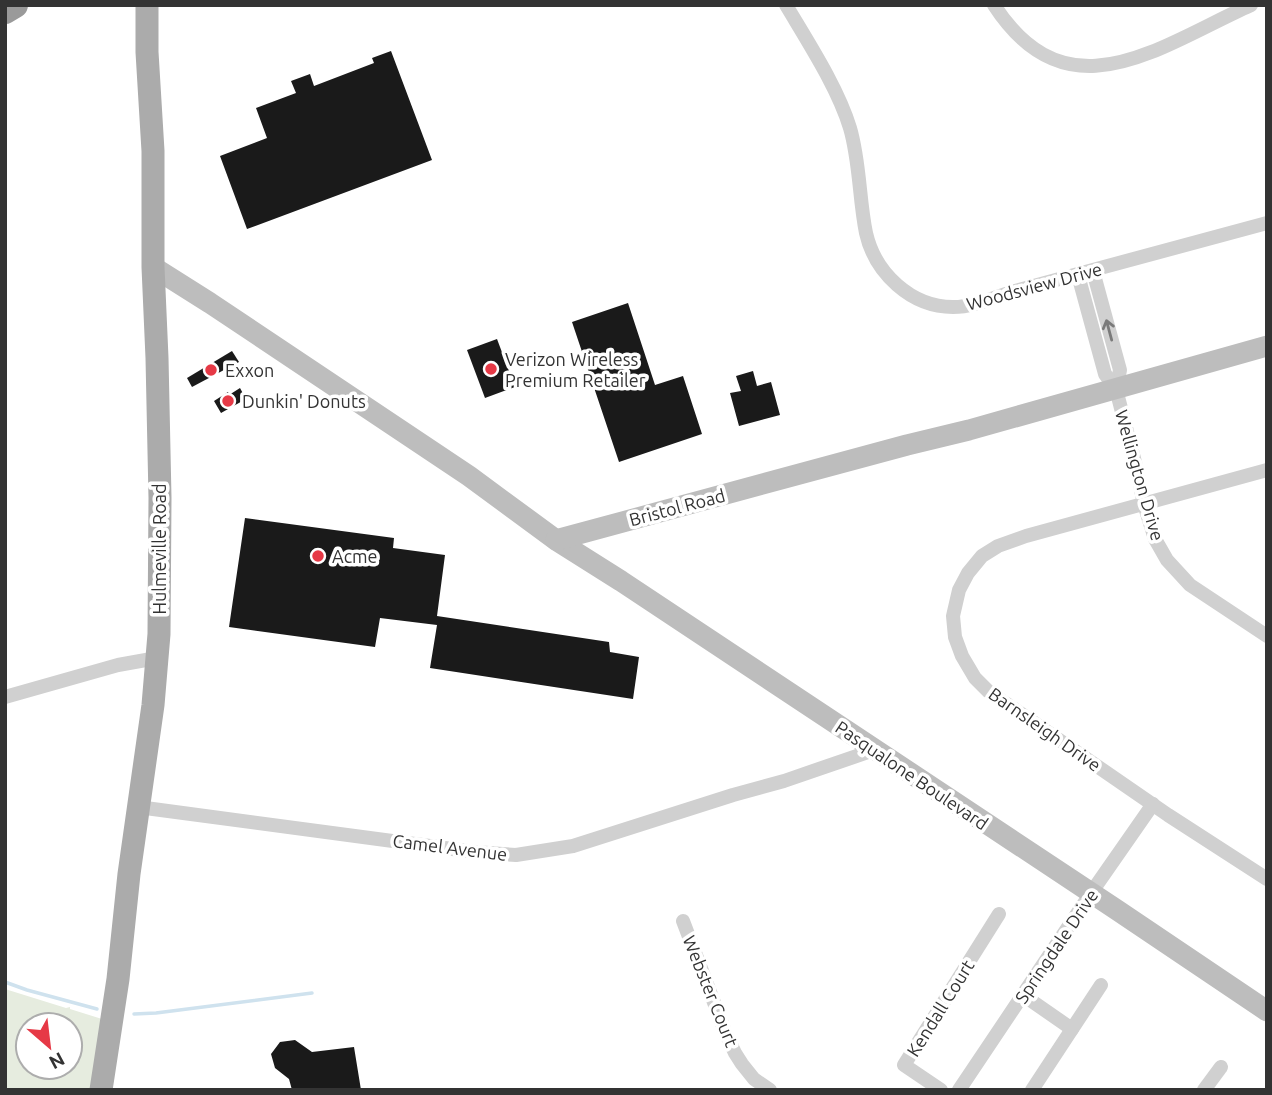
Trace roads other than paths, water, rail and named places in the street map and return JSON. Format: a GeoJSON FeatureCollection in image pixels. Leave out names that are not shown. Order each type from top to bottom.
{"type":"FeatureCollection","features":[{"type":"Feature","properties":{"kind":"highway"},"geometry":{"type":"LineString","coordinates":[[5,11],[15,5]]}},
{"type":"Feature","properties":{"kind":"main road","name":"Hulmeville Road"},"geometry":{"type":"LineString","coordinates":[[100,1090],[118,979],[157,658],[160,498],[153,267],[153,150],[147,5]]}},
{"type":"Feature","properties":{"kind":"main road"},"geometry":{"type":"LineString","coordinates":[[153,267],[469,476],[556,540]]}},
{"type":"Feature","properties":{"kind":"main road","name":"Bristol Road"},"geometry":{"type":"LineString","coordinates":[[556,540],[969,430],[1267,346]]}},
{"type":"Feature","properties":{"kind":"main road","name":"Pasqualone Boulevard"},"geometry":{"type":"LineString","coordinates":[[556,540],[1267,1011]]}},
{"type":"Feature","properties":{"kind":"street","name":"Woodsview Drive"},"geometry":{"type":"LineString","coordinates":[[786,5],[842,106],[859,169],[869,246],[877,263],[900,288],[927,303],[951,307],[974,304],[1267,223]]}},
{"type":"Feature","properties":{"kind":"street"},"geometry":{"type":"LineString","coordinates":[[994,5],[1015,34],[1030,46],[1046,56],[1074,66],[1088,67],[1138,58],[1251,5]]}},
{"type":"Feature","properties":{"kind":"street"},"geometry":{"type":"LineString","coordinates":[[1093,271],[1120,370],[1116,389]]}},
{"type":"Feature","properties":{"kind":"street"},"geometry":{"type":"LineString","coordinates":[[1078,275],[1105,374],[1116,389]]}},
{"type":"Feature","properties":{"kind":"street","name":"Wellington Drive"},"geometry":{"type":"LineString","coordinates":[[1116,389],[1144,504],[1155,539],[1167,560],[1177,573],[1204,596],[1267,636]]}},
{"type":"Feature","properties":{"kind":"street","name":"Barnsleigh Drive"},"geometry":{"type":"LineString","coordinates":[[1267,470],[1026,536],[998,547],[982,556],[968,573],[953,616],[955,637],[962,656],[975,678],[988,691],[1267,879]]}},
{"type":"Feature","properties":{"kind":"street"},"geometry":{"type":"LineString","coordinates":[[5,697],[118,665],[157,658]]}},
{"type":"Feature","properties":{"kind":"street","name":"Camel Avenue"},"geometry":{"type":"LineString","coordinates":[[138,807],[475,852],[516,855],[573,846],[874,750]]}},
{"type":"Feature","properties":{"kind":"street","name":"Springdale Drive"},"geometry":{"type":"LineString","coordinates":[[959,1090],[1153,804]]}},
{"type":"Feature","properties":{"kind":"street","name":"Kendall Court"},"geometry":{"type":"LineString","coordinates":[[941,1090],[904,1065],[999,914]]}},
{"type":"Feature","properties":{"kind":"street","name":"Webster Court"},"geometry":{"type":"LineString","coordinates":[[683,921],[735,1053],[754,1079],[770,1090]]}},
{"type":"Feature","properties":{"kind":"street"},"geometry":{"type":"LineString","coordinates":[[1032,1090],[1101,985]]}},
{"type":"Feature","properties":{"kind":"street"},"geometry":{"type":"LineString","coordinates":[[1023,995],[1072,1029]]}},
{"type":"Feature","properties":{"kind":"street"},"geometry":{"type":"LineString","coordinates":[[1204,1090],[1221,1067]]}},
{"type":"Feature","properties":{"kind":"waterway"},"geometry":{"type":"LineString","coordinates":[[5,982],[97,1009]]}},
{"type":"Feature","properties":{"kind":"waterway"},"geometry":{"type":"LineString","coordinates":[[134,1014],[312,993]]}},
{"type":"Feature","properties":{"kind":"place","name":"Verizon Wireless Premium Retailer"},"geometry":{"type":"Point","coordinates":[491,369]}},
{"type":"Feature","properties":{"kind":"place","name":"Exxon"},"geometry":{"type":"Point","coordinates":[211,370]}},
{"type":"Feature","properties":{"kind":"place","name":"Dunkin' Donuts"},"geometry":{"type":"Point","coordinates":[228,401]}},
{"type":"Feature","properties":{"kind":"place","name":"Acme"},"geometry":{"type":"Point","coordinates":[318,556]}}]}
